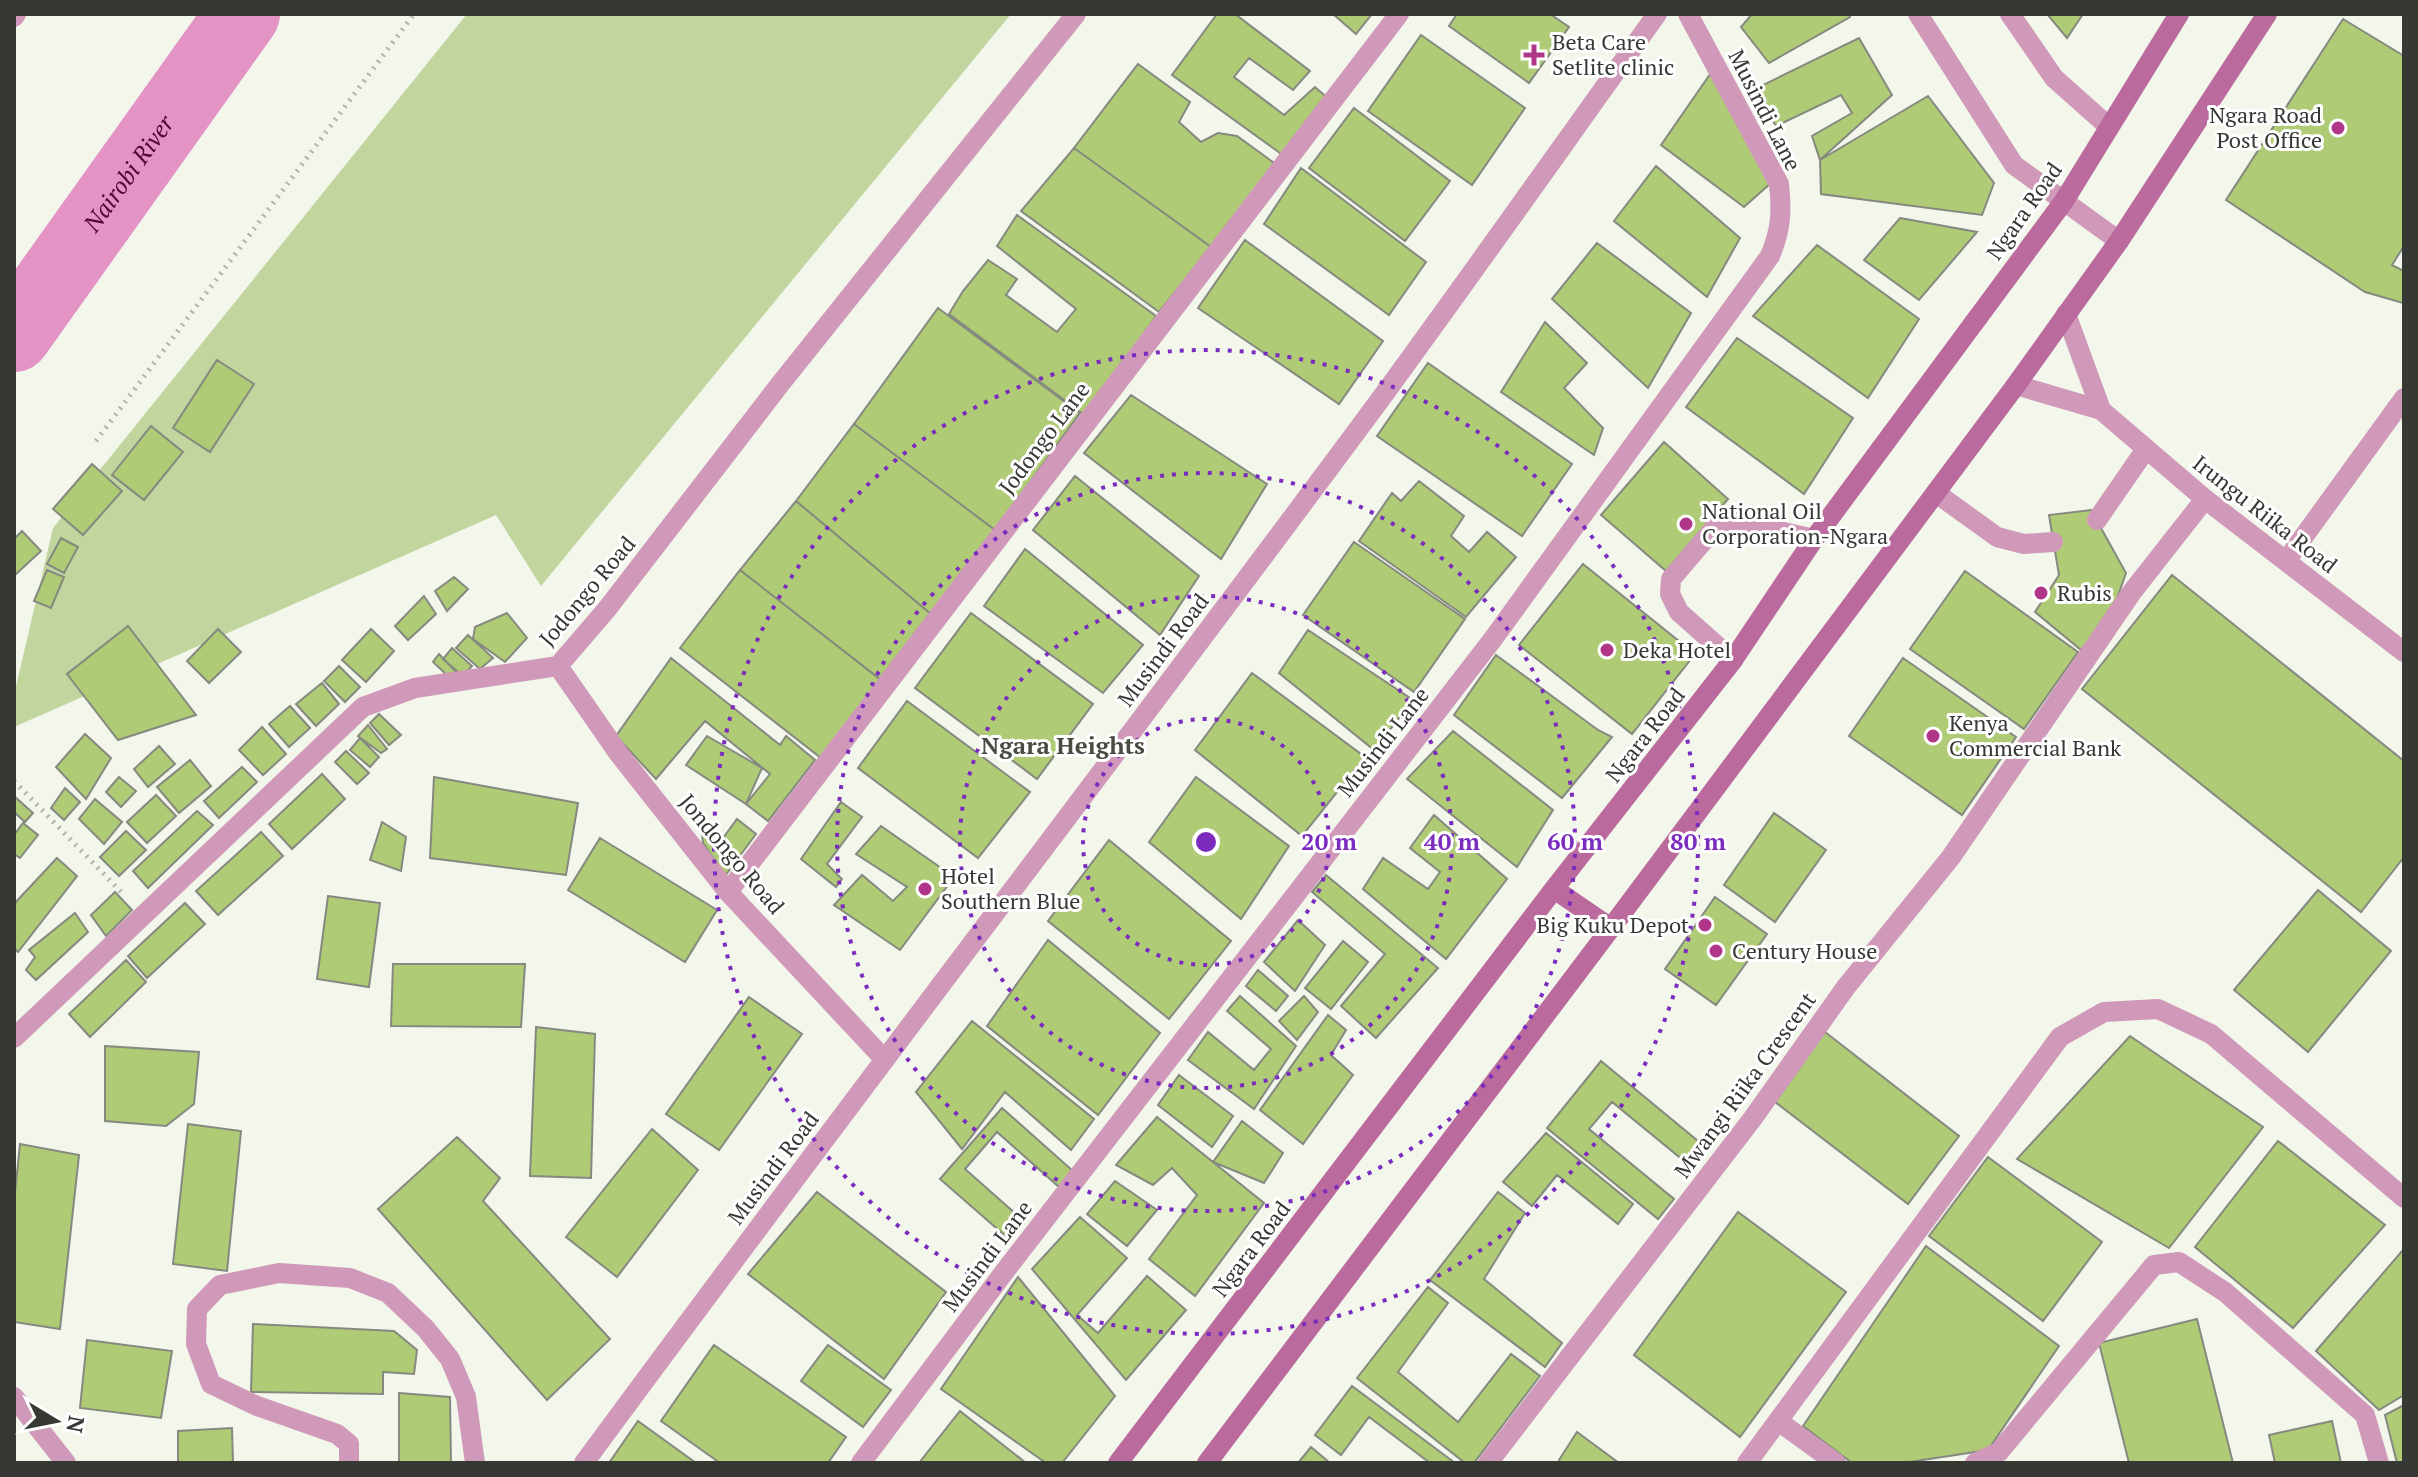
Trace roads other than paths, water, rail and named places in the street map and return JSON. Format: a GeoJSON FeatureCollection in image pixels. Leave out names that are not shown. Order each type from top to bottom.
{"type":"FeatureCollection","features":[{"type":"Feature","properties":{"kind":"main road","name":"Ngara Road"},"geometry":{"type":"LineString","coordinates":[[1118,1463],[1554,889],[1733,660],[1814,539],[2064,201],[2179,14]]}},
{"type":"Feature","properties":{"kind":"main road"},"geometry":{"type":"LineString","coordinates":[[1207,1463],[2016,385],[2119,241],[2267,14]]}},
{"type":"Feature","properties":{"kind":"main road"},"geometry":{"type":"LineString","coordinates":[[1554,889],[1611,928]]}},
{"type":"Feature","properties":{"kind":"street","name":"Jodongo Road"},"geometry":{"type":"LineString","coordinates":[[14,1038],[363,707],[415,688],[558,666],[607,609],[791,371],[1076,14]]}},
{"type":"Feature","properties":{"kind":"street","name":"Jodongo Lane"},"geometry":{"type":"LineString","coordinates":[[728,892],[1399,14]]}},
{"type":"Feature","properties":{"kind":"street","name":"Musindi Road"},"geometry":{"type":"LineString","coordinates":[[584,1463],[755,1230],[1385,393],[1657,14]]}},
{"type":"Feature","properties":{"kind":"street","name":"Musindi Lane"},"geometry":{"type":"LineString","coordinates":[[861,1463],[1024,1246],[1493,639],[1770,256],[1783,214],[1779,184],[1688,14]]}},
{"type":"Feature","properties":{"kind":"street"},"geometry":{"type":"LineString","coordinates":[[1918,14],[2014,165],[2119,241]]}},
{"type":"Feature","properties":{"kind":"street"},"geometry":{"type":"LineString","coordinates":[[2010,14],[2054,78],[2108,126]]}},
{"type":"Feature","properties":{"kind":"street","name":"Irungu Riika Road"},"geometry":{"type":"LineString","coordinates":[[2066,314],[2101,410]]}},
{"type":"Feature","properties":{"kind":"street","name":"Irungu Riika Road"},"geometry":{"type":"LineString","coordinates":[[2016,385],[2101,410],[2205,499],[2404,652]]}},
{"type":"Feature","properties":{"kind":"street"},"geometry":{"type":"LineString","coordinates":[[2286,561],[2404,398]]}},
{"type":"Feature","properties":{"kind":"street"},"geometry":{"type":"LineString","coordinates":[[2097,520],[2146,449]]}},
{"type":"Feature","properties":{"kind":"street"},"geometry":{"type":"LineString","coordinates":[[1936,493],[1997,537],[2024,544],[2053,542]]}},
{"type":"Feature","properties":{"kind":"street","name":"Mwangi Riika Crescent"},"geometry":{"type":"LineString","coordinates":[[1488,1463],[1744,1130],[1846,987],[1951,857],[2132,592],[2205,499]]}},
{"type":"Feature","properties":{"kind":"street"},"geometry":{"type":"LineString","coordinates":[[1733,660],[1679,612],[1670,594],[1671,579],[1718,524],[1731,520],[1814,539]]}},
{"type":"Feature","properties":{"kind":"street","name":"Jondongo Road"},"geometry":{"type":"LineString","coordinates":[[558,666],[619,754],[728,892],[885,1060]]}},
{"type":"Feature","properties":{"kind":"street"},"geometry":{"type":"LineString","coordinates":[[1747,1463],[2060,1037],[2104,1012],[2158,1009],[2211,1034],[2404,1198]]}},
{"type":"Feature","properties":{"kind":"street"},"geometry":{"type":"LineString","coordinates":[[1975,1463],[1999,1452],[2154,1265],[2179,1262],[2225,1292],[2365,1415],[2379,1463]]}},
{"type":"Feature","properties":{"kind":"street"},"geometry":{"type":"LineString","coordinates":[[349,1463],[349,1444],[337,1434],[257,1406],[211,1384],[196,1344],[197,1309],[220,1285],[279,1273],[350,1278],[388,1293],[426,1329],[450,1359],[466,1397],[475,1463]]}},
{"type":"Feature","properties":{"kind":"street"},"geometry":{"type":"LineString","coordinates":[[14,1397],[66,1463]]}},
{"type":"Feature","properties":{"kind":"street"},"geometry":{"type":"LineString","coordinates":[[1778,1421],[1836,1463]]}},
{"type":"Feature","properties":{"kind":"waterway","name":"Nairobi River"},"geometry":{"type":"LineString","coordinates":[[14,335],[243,14]]}},
{"type":"Feature","properties":{"kind":"place","name":"Beta Care Setlite clinic"},"geometry":{"type":"Point","coordinates":[1534,55]}},
{"type":"Feature","properties":{"kind":"place","name":"Ngara Road Post Office"},"geometry":{"type":"Point","coordinates":[2338,128]}},
{"type":"Feature","properties":{"kind":"place","name":"National Oil Corporation-Ngara"},"geometry":{"type":"Point","coordinates":[1686,524]}},
{"type":"Feature","properties":{"kind":"place","name":"Rubis"},"geometry":{"type":"Point","coordinates":[2041,593]}},
{"type":"Feature","properties":{"kind":"place","name":"Deka Hotel"},"geometry":{"type":"Point","coordinates":[1607,650]}},
{"type":"Feature","properties":{"kind":"place","name":"Kenya Commercial Bank"},"geometry":{"type":"Point","coordinates":[1933,736]}},
{"type":"Feature","properties":{"kind":"place","name":"Hotel Southern Blue"},"geometry":{"type":"Point","coordinates":[925,889]}},
{"type":"Feature","properties":{"kind":"place","name":"Big Kuku Depot"},"geometry":{"type":"Point","coordinates":[1705,925]}},
{"type":"Feature","properties":{"kind":"place","name":"Century House"},"geometry":{"type":"Point","coordinates":[1716,951]}},
{"type":"Feature","properties":{"kind":"district","name":"Ngara Heights"},"geometry":{"type":"Point","coordinates":[1063,746]}}]}
